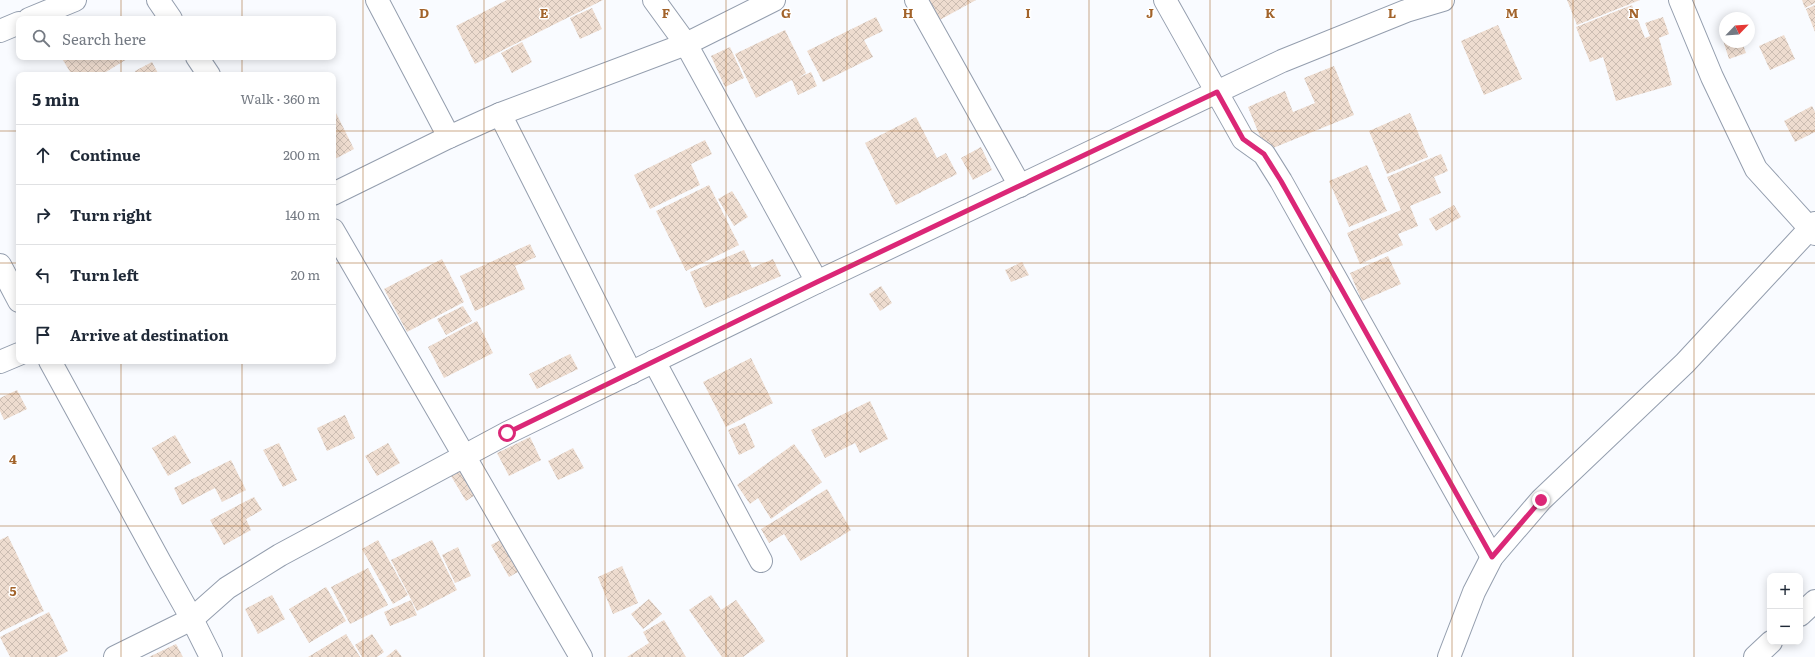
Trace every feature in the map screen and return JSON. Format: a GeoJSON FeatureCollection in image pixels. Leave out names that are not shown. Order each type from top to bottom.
{"type":"FeatureCollection","features":[{"type":"Feature","properties":{"kind":"street"},"geometry":{"type":"LineString","coordinates":[[36,16],[75,0]]}},
{"type":"Feature","properties":{"kind":"street"},"geometry":{"type":"LineString","coordinates":[[158,0],[169,16]]}},
{"type":"Feature","properties":{"kind":"street"},"geometry":{"type":"LineString","coordinates":[[377,0],[449,137]]}},
{"type":"Feature","properties":{"kind":"street"},"geometry":{"type":"LineString","coordinates":[[654,0],[686,44],[817,282]]}},
{"type":"Feature","properties":{"kind":"street"},"geometry":{"type":"LineString","coordinates":[[336,193],[449,137],[500,114],[686,44],[774,0]]}},
{"type":"Feature","properties":{"kind":"street"},"geometry":{"type":"LineString","coordinates":[[916,0],[1020,186]]}},
{"type":"Feature","properties":{"kind":"street"},"geometry":{"type":"LineString","coordinates":[[1165,0],[1243,139],[1264,154],[1281,181],[1492,557]]}},
{"type":"Feature","properties":{"kind":"street"},"geometry":{"type":"LineString","coordinates":[[115,657],[192,619],[227,588],[280,555],[465,456],[654,361],[1282,61],[1404,6],[1443,0]]}},
{"type":"Feature","properties":{"kind":"street"},"geometry":{"type":"LineString","coordinates":[[1449,657],[1474,592],[1492,557],[1541,500],[1685,363],[1813,229],[1756,169],[1712,77],[1680,0]]}},
{"type":"Feature","properties":{"kind":"street"},"geometry":{"type":"LineString","coordinates":[[0,31],[16,24]]}},
{"type":"Feature","properties":{"kind":"street"},"geometry":{"type":"LineString","coordinates":[[199,60],[207,72]]}},
{"type":"Feature","properties":{"kind":"street"},"geometry":{"type":"LineString","coordinates":[[500,114],[631,373]]}},
{"type":"Feature","properties":{"kind":"street"},"geometry":{"type":"LineString","coordinates":[[336,235],[581,657]]}},
{"type":"Feature","properties":{"kind":"street"},"geometry":{"type":"LineString","coordinates":[[0,265],[16,296]]}},
{"type":"Feature","properties":{"kind":"street"},"geometry":{"type":"LineString","coordinates":[[0,362],[16,355]]}},
{"type":"Feature","properties":{"kind":"street"},"geometry":{"type":"LineString","coordinates":[[654,361],[761,561]]}},
{"type":"Feature","properties":{"kind":"street"},"geometry":{"type":"LineString","coordinates":[[52,364],[212,657]]}},
{"type":"Feature","properties":{"kind":"street"},"geometry":{"type":"LineString","coordinates":[[1803,612],[1815,601]]}},
{"type":"Feature","properties":{"kind":"street"},"geometry":{"type":"LineString","coordinates":[[1756,657],[1768,645]]}},
{"type":"Feature","properties":{"kind":"building"},"geometry":{"type":"Polygon","coordinates":[[[507,0],[603,0],[475,64],[456,26],[507,0]]]}},
{"type":"Feature","properties":{"kind":"building"},"geometry":{"type":"Polygon","coordinates":[[[924,0],[976,0],[936,22],[924,0]]]}},
{"type":"Feature","properties":{"kind":"building"},"geometry":{"type":"Polygon","coordinates":[[[1567,0],[1640,0],[1577,25],[1567,0]]]}},
{"type":"Feature","properties":{"kind":"building"},"geometry":{"type":"Polygon","coordinates":[[[1802,0],[1815,0],[1815,3],[1805,8],[1802,0]]]}},
{"type":"Feature","properties":{"kind":"building"},"geometry":{"type":"Polygon","coordinates":[[[1632,5],[1645,38],[1650,36],[1645,23],[1663,17],[1669,34],[1659,38],[1672,85],[1616,101],[1603,57],[1590,62],[1576,27],[1632,5]]]}},
{"type":"Feature","properties":{"kind":"building"},"geometry":{"type":"Polygon","coordinates":[[[1815,5],[1815,32],[1806,9],[1815,5]]]}},
{"type":"Feature","properties":{"kind":"building"},"geometry":{"type":"Polygon","coordinates":[[[592,8],[602,29],[580,39],[570,18],[592,8]]]}},
{"type":"Feature","properties":{"kind":"building"},"geometry":{"type":"Polygon","coordinates":[[[876,17],[883,31],[864,40],[873,57],[823,82],[807,51],[876,17]]]}},
{"type":"Feature","properties":{"kind":"building"},"geometry":{"type":"Polygon","coordinates":[[[1498,25],[1522,79],[1484,95],[1461,41],[1498,25]]]}},
{"type":"Feature","properties":{"kind":"building"},"geometry":{"type":"Polygon","coordinates":[[[785,30],[806,73],[798,78],[811,72],[817,86],[798,95],[792,80],[756,98],[735,54],[785,30]]]}},
{"type":"Feature","properties":{"kind":"building"},"geometry":{"type":"Polygon","coordinates":[[[1784,35],[1795,59],[1770,70],[1759,46],[1784,35]]]}},
{"type":"Feature","properties":{"kind":"building"},"geometry":{"type":"Polygon","coordinates":[[[522,42],[532,62],[512,73],[501,53],[522,42]]]}},
{"type":"Feature","properties":{"kind":"building"},"geometry":{"type":"Polygon","coordinates":[[[730,47],[744,78],[725,87],[711,56],[730,47]]]}},
{"type":"Feature","properties":{"kind":"building"},"geometry":{"type":"Polygon","coordinates":[[[1726,48],[1744,48],[1746,53],[1729,59],[1726,48]]]}},
{"type":"Feature","properties":{"kind":"building"},"geometry":{"type":"Polygon","coordinates":[[[63,60],[125,60],[106,72],[70,72],[63,60]]]}},
{"type":"Feature","properties":{"kind":"building"},"geometry":{"type":"Polygon","coordinates":[[[152,62],[157,72],[136,72],[152,62]]]}},
{"type":"Feature","properties":{"kind":"building"},"geometry":{"type":"Polygon","coordinates":[[[1334,66],[1354,115],[1266,151],[1248,107],[1285,91],[1293,112],[1315,103],[1304,78],[1334,66]]]}},
{"type":"Feature","properties":{"kind":"building"},"geometry":{"type":"Polygon","coordinates":[[[1812,106],[1815,112],[1815,132],[1795,142],[1784,121],[1812,106]]]}},
{"type":"Feature","properties":{"kind":"building"},"geometry":{"type":"Polygon","coordinates":[[[336,113],[354,149],[336,158],[336,113]]]}},
{"type":"Feature","properties":{"kind":"building"},"geometry":{"type":"Polygon","coordinates":[[[1410,113],[1428,157],[1387,174],[1369,131],[1410,113]]]}},
{"type":"Feature","properties":{"kind":"building"},"geometry":{"type":"Polygon","coordinates":[[[916,117],[937,158],[946,153],[957,174],[896,205],[865,143],[916,117]]]}},
{"type":"Feature","properties":{"kind":"building"},"geometry":{"type":"Polygon","coordinates":[[[705,140],[712,154],[691,164],[700,185],[650,209],[634,175],[705,140]]]}},
{"type":"Feature","properties":{"kind":"building"},"geometry":{"type":"Polygon","coordinates":[[[981,147],[992,170],[973,180],[961,158],[981,147]]]}},
{"type":"Feature","properties":{"kind":"building"},"geometry":{"type":"Polygon","coordinates":[[[1441,154],[1448,171],[1434,177],[1441,193],[1410,206],[1418,226],[1398,234],[1403,245],[1360,264],[1347,233],[1401,210],[1387,177],[1441,154]]]}},
{"type":"Feature","properties":{"kind":"building"},"geometry":{"type":"Polygon","coordinates":[[[1367,165],[1387,211],[1349,227],[1329,181],[1367,165]]]}},
{"type":"Feature","properties":{"kind":"building"},"geometry":{"type":"Polygon","coordinates":[[[709,185],[739,245],[686,271],[656,211],[709,185]]]}},
{"type":"Feature","properties":{"kind":"building"},"geometry":{"type":"Polygon","coordinates":[[[732,191],[748,217],[734,226],[718,199],[732,191]]]}},
{"type":"Feature","properties":{"kind":"building"},"geometry":{"type":"Polygon","coordinates":[[[1454,205],[1461,217],[1436,231],[1429,219],[1454,205]]]}},
{"type":"Feature","properties":{"kind":"building"},"geometry":{"type":"Polygon","coordinates":[[[530,244],[536,257],[515,266],[525,289],[475,311],[460,276],[530,244]]]}},
{"type":"Feature","properties":{"kind":"building"},"geometry":{"type":"Polygon","coordinates":[[[744,250],[752,268],[773,259],[781,276],[705,308],[690,272],[744,250]]]}},
{"type":"Feature","properties":{"kind":"building"},"geometry":{"type":"Polygon","coordinates":[[[1388,256],[1401,284],[1362,301],[1350,273],[1388,256]]]}},
{"type":"Feature","properties":{"kind":"building"},"geometry":{"type":"Polygon","coordinates":[[[442,259],[464,302],[407,332],[384,289],[442,259]]]}},
{"type":"Feature","properties":{"kind":"building"},"geometry":{"type":"Polygon","coordinates":[[[1022,262],[1029,275],[1011,282],[1005,270],[1022,262]]]}},
{"type":"Feature","properties":{"kind":"building"},"geometry":{"type":"Polygon","coordinates":[[[881,286],[892,303],[880,311],[869,294],[881,286]]]}},
{"type":"Feature","properties":{"kind":"building"},"geometry":{"type":"Polygon","coordinates":[[[463,306],[472,321],[446,335],[437,319],[463,306]]]}},
{"type":"Feature","properties":{"kind":"building"},"geometry":{"type":"Polygon","coordinates":[[[477,321],[493,353],[444,378],[428,347],[477,321]]]}},
{"type":"Feature","properties":{"kind":"building"},"geometry":{"type":"Polygon","coordinates":[[[570,354],[578,369],[537,389],[529,374],[570,354]]]}},
{"type":"Feature","properties":{"kind":"building"},"geometry":{"type":"Polygon","coordinates":[[[751,358],[773,403],[726,427],[703,382],[751,358]]]}},
{"type":"Feature","properties":{"kind":"building"},"geometry":{"type":"Polygon","coordinates":[[[17,390],[27,409],[4,420],[0,411],[0,398],[17,390]]]}},
{"type":"Feature","properties":{"kind":"building"},"geometry":{"type":"Polygon","coordinates":[[[870,401],[888,439],[860,453],[855,443],[825,458],[811,430],[870,401]]]}},
{"type":"Feature","properties":{"kind":"building"},"geometry":{"type":"Polygon","coordinates":[[[345,415],[355,438],[327,451],[317,428],[345,415]]]}},
{"type":"Feature","properties":{"kind":"building"},"geometry":{"type":"Polygon","coordinates":[[[745,423],[755,447],[739,455],[728,430],[745,423]]]}},
{"type":"Feature","properties":{"kind":"building"},"geometry":{"type":"Polygon","coordinates":[[[175,435],[191,463],[168,476],[152,448],[175,435]]]}},
{"type":"Feature","properties":{"kind":"building"},"geometry":{"type":"Polygon","coordinates":[[[530,437],[541,460],[509,476],[497,453],[530,437]]]}},
{"type":"Feature","properties":{"kind":"building"},"geometry":{"type":"Polygon","coordinates":[[[279,443],[297,480],[283,487],[263,450],[279,443]]]}},
{"type":"Feature","properties":{"kind":"building"},"geometry":{"type":"Polygon","coordinates":[[[388,443],[400,463],[377,476],[365,456],[388,443]]]}},
{"type":"Feature","properties":{"kind":"building"},"geometry":{"type":"Polygon","coordinates":[[[794,444],[822,482],[771,519],[758,498],[750,504],[737,485],[794,444]]]}},
{"type":"Feature","properties":{"kind":"building"},"geometry":{"type":"Polygon","coordinates":[[[573,448],[584,468],[558,480],[548,461],[573,448]]]}},
{"type":"Feature","properties":{"kind":"building"},"geometry":{"type":"Polygon","coordinates":[[[231,460],[246,490],[222,502],[215,488],[182,505],[174,488],[231,460]]]}},
{"type":"Feature","properties":{"kind":"building"},"geometry":{"type":"Polygon","coordinates":[[[468,464],[484,489],[466,501],[451,476],[468,464]]]}},
{"type":"Feature","properties":{"kind":"building"},"geometry":{"type":"Polygon","coordinates":[[[827,489],[851,530],[801,561],[784,534],[769,543],[761,529],[827,489]]]}},
{"type":"Feature","properties":{"kind":"building"},"geometry":{"type":"Polygon","coordinates":[[[254,497],[262,510],[246,519],[251,530],[224,545],[210,520],[254,497]]]}},
{"type":"Feature","properties":{"kind":"building"},"geometry":{"type":"Polygon","coordinates":[[[515,532],[532,564],[509,577],[491,545],[515,532]]]}},
{"type":"Feature","properties":{"kind":"building"},"geometry":{"type":"Polygon","coordinates":[[[8,536],[44,611],[0,632],[0,540],[8,536]]]}},
{"type":"Feature","properties":{"kind":"building"},"geometry":{"type":"Polygon","coordinates":[[[378,540],[408,595],[393,604],[362,549],[378,540]]]}},
{"type":"Feature","properties":{"kind":"building"},"geometry":{"type":"Polygon","coordinates":[[[432,540],[457,590],[417,611],[391,560],[432,540]]]}},
{"type":"Feature","properties":{"kind":"building"},"geometry":{"type":"Polygon","coordinates":[[[458,547],[471,576],[455,583],[442,555],[458,547]]]}},
{"type":"Feature","properties":{"kind":"building"},"geometry":{"type":"Polygon","coordinates":[[[622,566],[638,603],[613,614],[598,577],[622,566]]]}},
{"type":"Feature","properties":{"kind":"building"},"geometry":{"type":"Polygon","coordinates":[[[368,568],[388,605],[350,624],[331,587],[368,568]]]}},
{"type":"Feature","properties":{"kind":"building"},"geometry":{"type":"Polygon","coordinates":[[[326,587],[346,621],[309,643],[289,609],[326,587]]]}},
{"type":"Feature","properties":{"kind":"building"},"geometry":{"type":"Polygon","coordinates":[[[272,595],[285,619],[258,634],[245,609],[272,595]]]}},
{"type":"Feature","properties":{"kind":"building"},"geometry":{"type":"Polygon","coordinates":[[[711,595],[721,610],[736,600],[765,641],[743,657],[722,657],[689,610],[711,595]]]}},
{"type":"Feature","properties":{"kind":"building"},"geometry":{"type":"Polygon","coordinates":[[[649,599],[662,614],[643,629],[631,614],[649,599]]]}},
{"type":"Feature","properties":{"kind":"building"},"geometry":{"type":"Polygon","coordinates":[[[411,600],[417,615],[390,626],[384,612],[411,600]]]}},
{"type":"Feature","properties":{"kind":"building"},"geometry":{"type":"Polygon","coordinates":[[[49,612],[68,651],[57,657],[10,657],[0,637],[49,612]]]}},
{"type":"Feature","properties":{"kind":"building"},"geometry":{"type":"Polygon","coordinates":[[[664,620],[686,657],[627,657],[649,643],[643,632],[664,620]]]}},
{"type":"Feature","properties":{"kind":"building"},"geometry":{"type":"Polygon","coordinates":[[[346,634],[360,657],[308,657],[346,634]]]}},
{"type":"Feature","properties":{"kind":"building"},"geometry":{"type":"Polygon","coordinates":[[[372,634],[384,652],[377,657],[362,657],[355,645],[372,634]]]}},
{"type":"Feature","properties":{"kind":"building"},"geometry":{"type":"Polygon","coordinates":[[[176,644],[183,657],[149,657],[176,644]]]}},
{"type":"Feature","properties":{"kind":"building"},"geometry":{"type":"Polygon","coordinates":[[[396,649],[402,657],[386,657],[396,649]]]}},
{"type":"Feature","properties":{"kind":"route"},"geometry":{"type":"LineString","coordinates":[[507,433],[817,282],[1217,92],[1243,139],[1264,154],[1281,181],[1492,557],[1541,500]]}}]}
